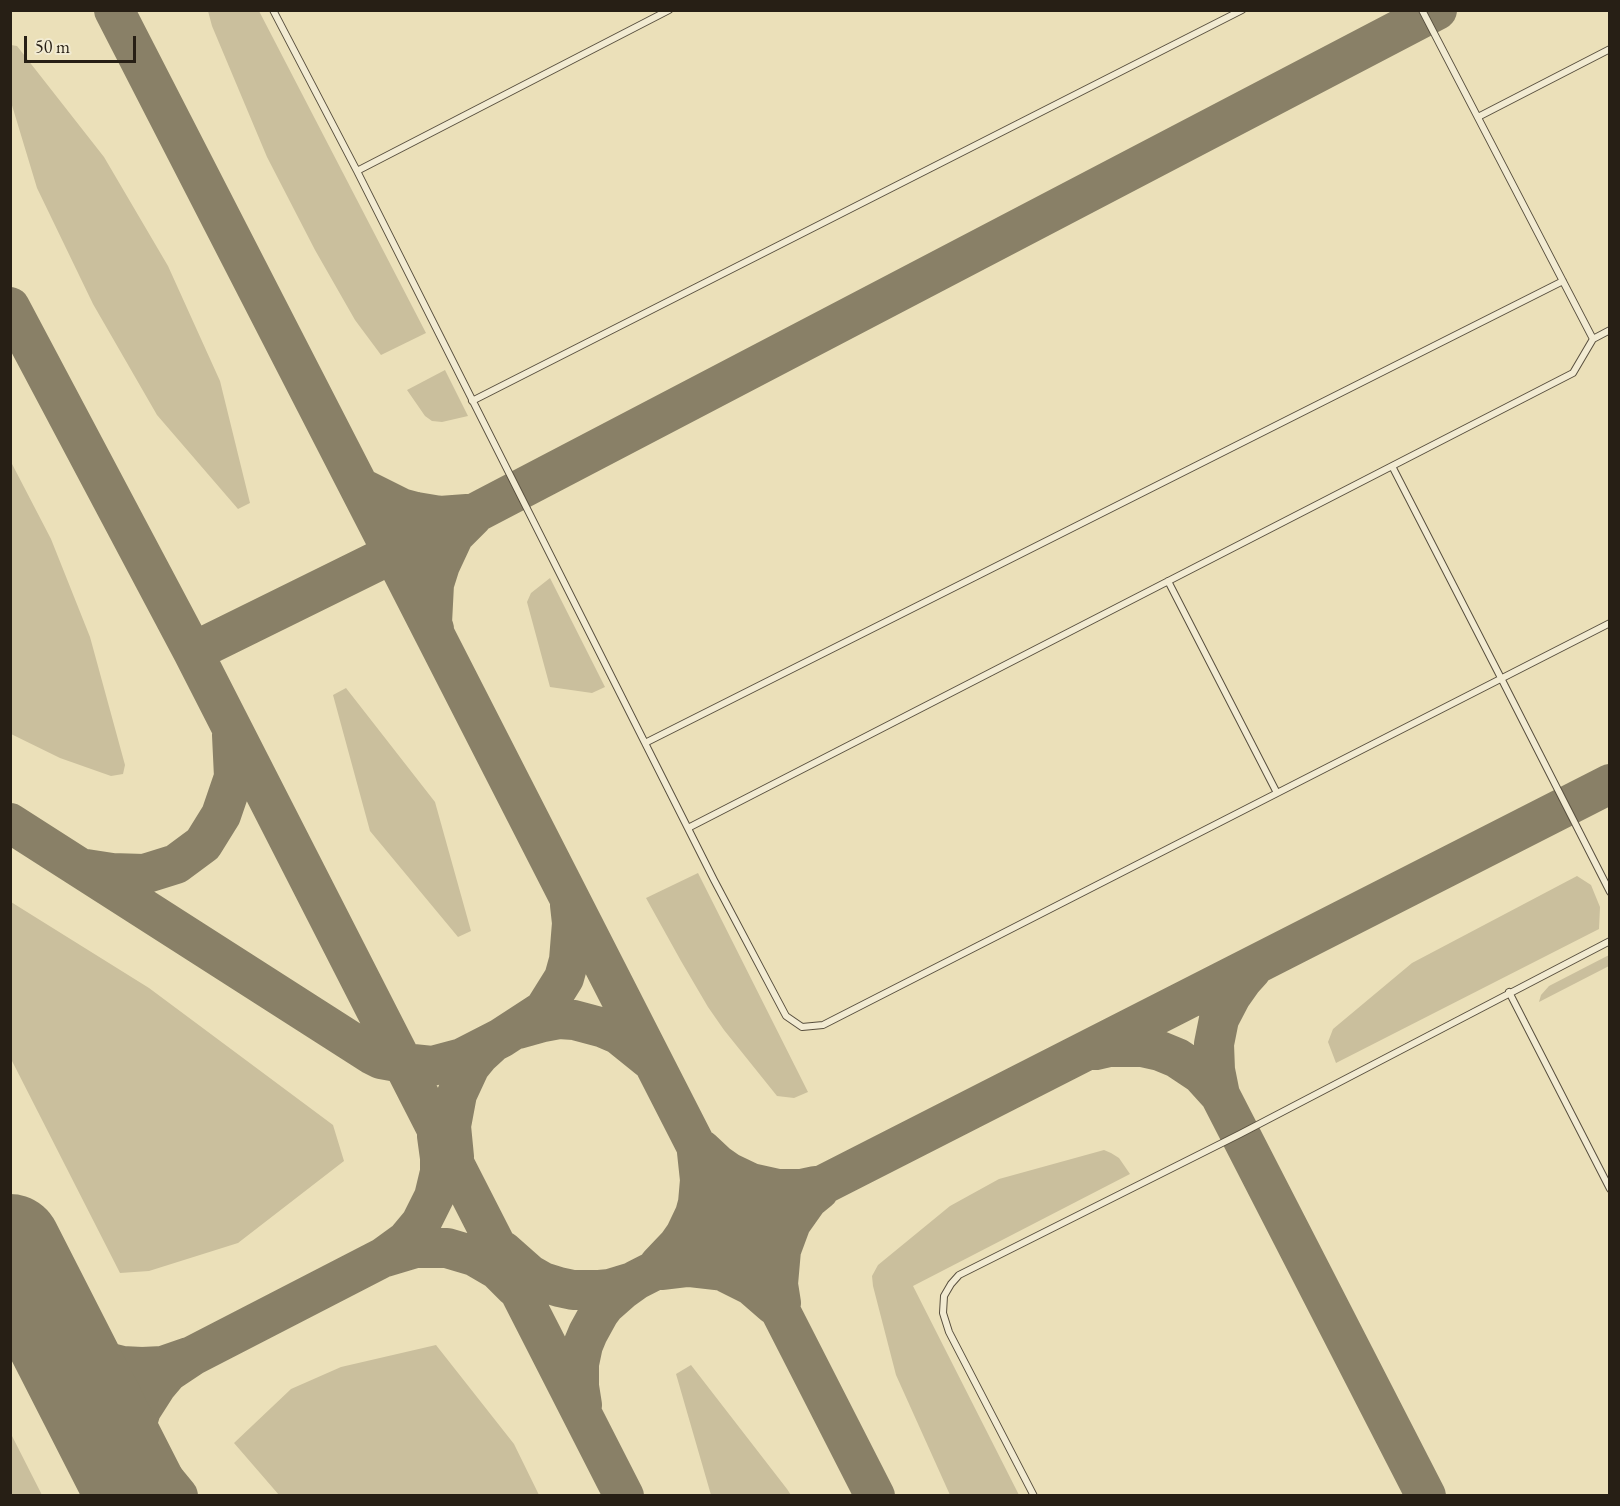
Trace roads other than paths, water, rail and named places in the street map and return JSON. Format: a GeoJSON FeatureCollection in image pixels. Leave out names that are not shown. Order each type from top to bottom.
{"type":"FeatureCollection","features":[{"type":"Feature","properties":{"kind":"lane"},"geometry":{"type":"LineString","coordinates":[[273,10],[357,171],[688,828],[786,1016],[802,1027],[823,1025],[1610,623]]}},
{"type":"Feature","properties":{"kind":"lane"},"geometry":{"type":"LineString","coordinates":[[357,171],[669,10]]}},
{"type":"Feature","properties":{"kind":"lane"},"geometry":{"type":"LineString","coordinates":[[472,401],[1242,10]]}},
{"type":"Feature","properties":{"kind":"lane"},"geometry":{"type":"LineString","coordinates":[[1422,10],[1593,339]]}},
{"type":"Feature","properties":{"kind":"lane"},"geometry":{"type":"LineString","coordinates":[[1478,117],[1610,49]]}},
{"type":"Feature","properties":{"kind":"lane"},"geometry":{"type":"LineString","coordinates":[[645,743],[1563,281]]}},
{"type":"Feature","properties":{"kind":"lane"},"geometry":{"type":"LineString","coordinates":[[688,828],[1573,373],[1593,339],[1610,330]]}},
{"type":"Feature","properties":{"kind":"lane"},"geometry":{"type":"LineString","coordinates":[[1392,466],[1610,892]]}},
{"type":"Feature","properties":{"kind":"lane"},"geometry":{"type":"LineString","coordinates":[[1168,581],[1278,793]]}},
{"type":"Feature","properties":{"kind":"lane"},"geometry":{"type":"LineString","coordinates":[[1034,1496],[949,1332],[943,1313],[944,1296],[959,1275],[1240,1134],[1610,941]]}},
{"type":"Feature","properties":{"kind":"lane"},"geometry":{"type":"LineString","coordinates":[[1509,992],[1610,1189]]}}]}
